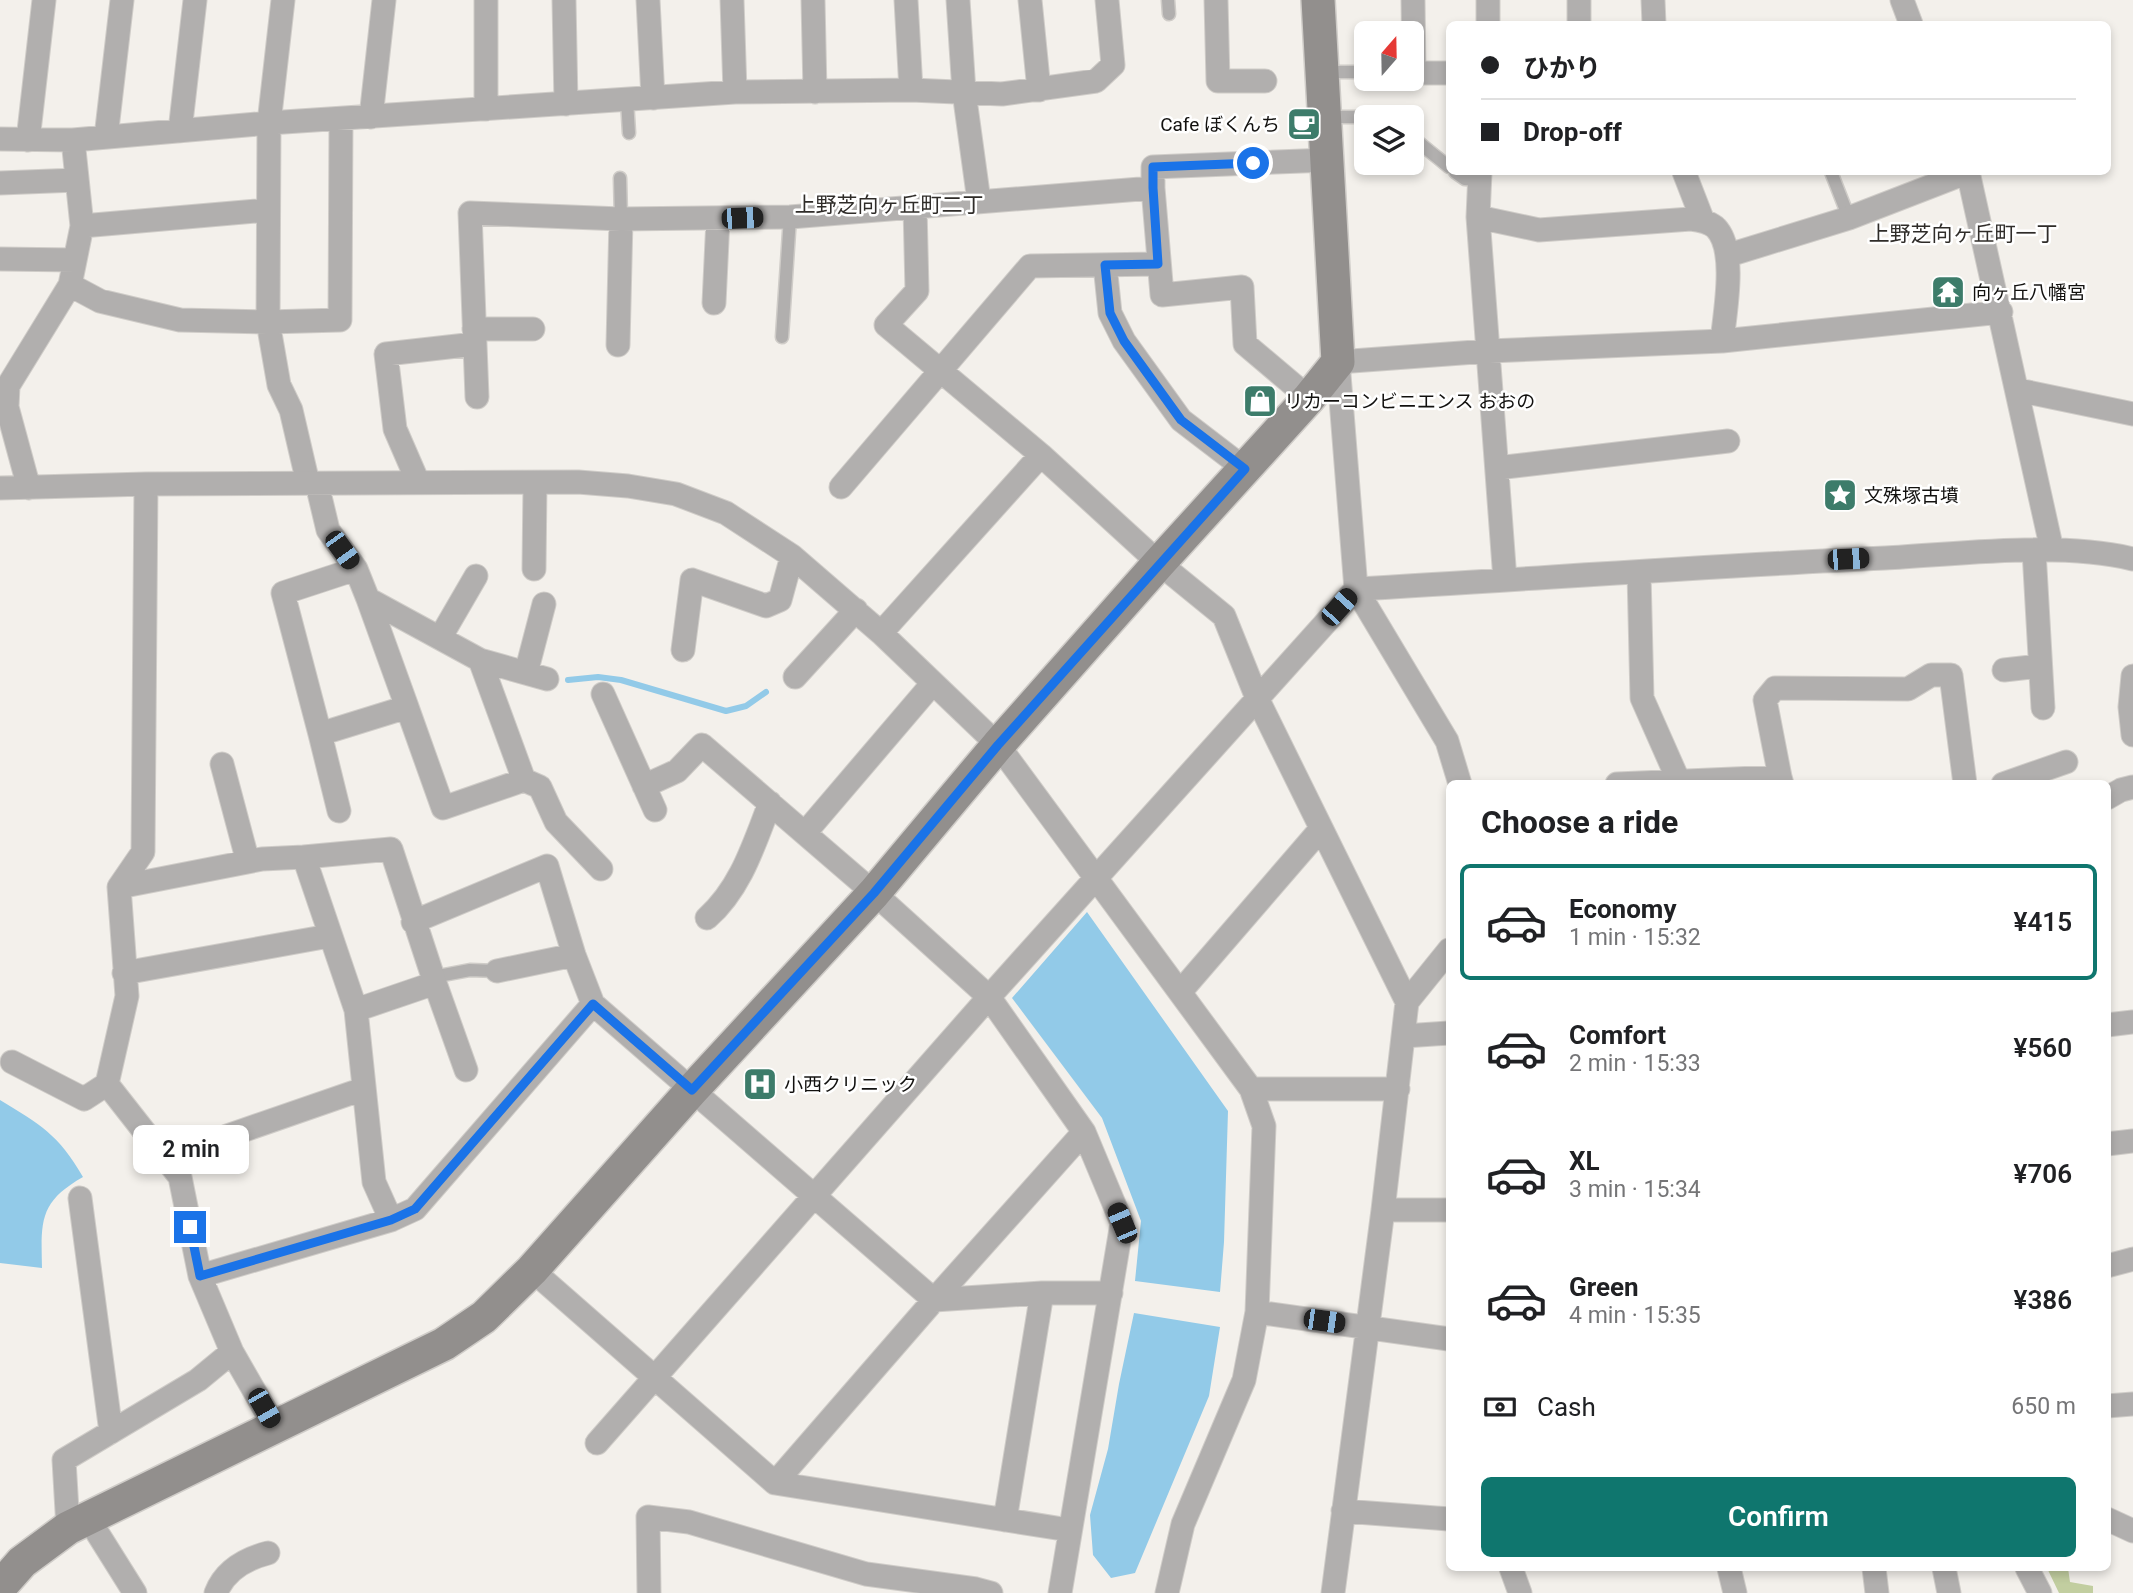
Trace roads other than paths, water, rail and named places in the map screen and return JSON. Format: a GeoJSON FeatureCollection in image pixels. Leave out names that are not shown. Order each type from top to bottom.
{"type":"FeatureCollection","features":[{"type":"Feature","properties":{"kind":"street"},"geometry":{"type":"LineString","coordinates":[[28,140],[44,0]]}},
{"type":"Feature","properties":{"kind":"street"},"geometry":{"type":"LineString","coordinates":[[106,137],[122,0]]}},
{"type":"Feature","properties":{"kind":"street"},"geometry":{"type":"LineString","coordinates":[[180,131],[195,0]]}},
{"type":"Feature","properties":{"kind":"street"},"geometry":{"type":"LineString","coordinates":[[283,0],[269,124],[268,322],[279,385],[291,410],[328,530],[356,569],[443,808],[524,780],[540,787],[556,822],[601,869]]}},
{"type":"Feature","properties":{"kind":"street"},"geometry":{"type":"LineString","coordinates":[[371,117],[384,0]]}},
{"type":"Feature","properties":{"kind":"street"},"geometry":{"type":"LineString","coordinates":[[486,0],[486,109]]}},
{"type":"Feature","properties":{"kind":"street"},"geometry":{"type":"LineString","coordinates":[[564,0],[566,104]]}},
{"type":"Feature","properties":{"kind":"street"},"geometry":{"type":"LineString","coordinates":[[648,0],[653,98]]}},
{"type":"Feature","properties":{"kind":"street"},"geometry":{"type":"LineString","coordinates":[[732,0],[735,92]]}},
{"type":"Feature","properties":{"kind":"street"},"geometry":{"type":"LineString","coordinates":[[813,0],[816,92]]}},
{"type":"Feature","properties":{"kind":"street"},"geometry":{"type":"LineString","coordinates":[[906,0],[911,90]]}},
{"type":"Feature","properties":{"kind":"street"},"geometry":{"type":"LineString","coordinates":[[958,0],[964,92],[979,201]]}},
{"type":"Feature","properties":{"kind":"street"},"geometry":{"type":"LineString","coordinates":[[1030,0],[1039,90]]}},
{"type":"Feature","properties":{"kind":"street"},"geometry":{"type":"LineString","coordinates":[[0,139],[73,140],[735,92],[911,90],[1002,94],[1039,90],[1097,81],[1113,65],[1107,0]]}},
{"type":"Feature","properties":{"kind":"street"},"geometry":{"type":"LineString","coordinates":[[1216,0],[1218,81],[1265,81]]}},
{"type":"Feature","properties":{"kind":"street"},"geometry":{"type":"LineString","coordinates":[[1318,0],[1338,362],[1356,589],[1447,741],[1459,780]]}},
{"type":"Feature","properties":{"kind":"street"},"geometry":{"type":"LineString","coordinates":[[1413,0],[1413,21]]}},
{"type":"Feature","properties":{"kind":"street"},"geometry":{"type":"LineString","coordinates":[[1488,0],[1488,21]]}},
{"type":"Feature","properties":{"kind":"street"},"geometry":{"type":"LineString","coordinates":[[1579,0],[1579,21]]}},
{"type":"Feature","properties":{"kind":"street"},"geometry":{"type":"LineString","coordinates":[[1653,0],[1654,21]]}},
{"type":"Feature","properties":{"kind":"street"},"geometry":{"type":"LineString","coordinates":[[1902,0],[1910,21]]}},
{"type":"Feature","properties":{"kind":"street"},"geometry":{"type":"LineString","coordinates":[[1424,73],[1446,73]]}},
{"type":"Feature","properties":{"kind":"street"},"geometry":{"type":"LineString","coordinates":[[70,285],[100,300],[180,320],[340,320],[341,119]]}},
{"type":"Feature","properties":{"kind":"street"},"geometry":{"type":"LineString","coordinates":[[29,488],[7,407],[8,386],[70,285],[82,226],[73,140]]}},
{"type":"Feature","properties":{"kind":"street"},"geometry":{"type":"LineString","coordinates":[[1309,398],[1245,344],[1242,287],[1162,295],[1153,167],[1328,160]]}},
{"type":"Feature","properties":{"kind":"street"},"geometry":{"type":"LineString","coordinates":[[1685,175],[1703,221]]}},
{"type":"Feature","properties":{"kind":"street"},"geometry":{"type":"LineString","coordinates":[[1729,255],[1849,218],[1960,175]]}},
{"type":"Feature","properties":{"kind":"street"},"geometry":{"type":"LineString","coordinates":[[1969,175],[2018,390],[2043,550],[2040,666],[2043,708]]}},
{"type":"Feature","properties":{"kind":"street"},"geometry":{"type":"LineString","coordinates":[[1479,176],[1478,217],[1506,580]]}},
{"type":"Feature","properties":{"kind":"street"},"geometry":{"type":"LineString","coordinates":[[0,183],[77,180]]}},
{"type":"Feature","properties":{"kind":"street"},"geometry":{"type":"LineString","coordinates":[[477,397],[470,213],[621,219],[718,219],[790,216],[1153,188]]}},
{"type":"Feature","properties":{"kind":"street"},"geometry":{"type":"LineString","coordinates":[[915,206],[917,292],[886,324],[1041,455],[1159,563],[1224,616],[1257,698],[1407,1002],[1383,1210],[1332,1593]]}},
{"type":"Feature","properties":{"kind":"street"},"geometry":{"type":"LineString","coordinates":[[82,226],[268,210]]}},
{"type":"Feature","properties":{"kind":"street"},"geometry":{"type":"LineString","coordinates":[[1478,217],[1539,230],[1691,219],[1703,221],[1716,228],[1729,255],[1722,341]]}},
{"type":"Feature","properties":{"kind":"street"},"geometry":{"type":"LineString","coordinates":[[618,345],[621,219]]}},
{"type":"Feature","properties":{"kind":"street"},"geometry":{"type":"LineString","coordinates":[[714,303],[718,219]]}},
{"type":"Feature","properties":{"kind":"street"},"geometry":{"type":"LineString","coordinates":[[0,259],[75,260]]}},
{"type":"Feature","properties":{"kind":"street"},"geometry":{"type":"LineString","coordinates":[[841,487],[1030,266],[1158,264]]}},
{"type":"Feature","properties":{"kind":"street"},"geometry":{"type":"LineString","coordinates":[[1105,265],[1110,313],[1124,341],[1181,420],[1245,469]]}},
{"type":"Feature","properties":{"kind":"street"},"geometry":{"type":"LineString","coordinates":[[0,1587],[22,1562],[78,1523],[444,1344],[484,1317],[532,1270],[692,1090],[874,893],[998,745],[1309,398],[1338,362],[1489,351],[1722,341],[2001,312]]}},
{"type":"Feature","properties":{"kind":"street"},"geometry":{"type":"LineString","coordinates":[[418,482],[395,429],[386,354],[474,336],[533,329]]}},
{"type":"Feature","properties":{"kind":"street"},"geometry":{"type":"LineString","coordinates":[[2018,390],[2133,414]]}},
{"type":"Feature","properties":{"kind":"street"},"geometry":{"type":"LineString","coordinates":[[1497,468],[1728,442]]}},
{"type":"Feature","properties":{"kind":"street"},"geometry":{"type":"LineString","coordinates":[[881,633],[1041,455]]}},
{"type":"Feature","properties":{"kind":"street"},"geometry":{"type":"LineString","coordinates":[[0,488],[146,484],[578,482],[628,486],[676,494],[726,513],[792,556],[856,610],[930,679],[998,745],[1097,876],[1251,1089],[1264,1126],[1257,1312],[1244,1380],[1183,1524],[1167,1593]]}},
{"type":"Feature","properties":{"kind":"street"},"geometry":{"type":"LineString","coordinates":[[12,1062],[84,1099],[107,1084],[127,996],[120,887],[143,852],[146,484]]}},
{"type":"Feature","properties":{"kind":"street"},"geometry":{"type":"LineString","coordinates":[[534,569],[535,484]]}},
{"type":"Feature","properties":{"kind":"street"},"geometry":{"type":"LineString","coordinates":[[597,1443],[989,997],[1356,589],[1639,573],[1742,564],[2043,550],[2110,554],[2133,559]]}},
{"type":"Feature","properties":{"kind":"street"},"geometry":{"type":"LineString","coordinates":[[683,650],[692,580],[766,606],[780,600],[792,556]]}},
{"type":"Feature","properties":{"kind":"street"},"geometry":{"type":"LineString","coordinates":[[339,811],[284,593],[356,569]]}},
{"type":"Feature","properties":{"kind":"street"},"geometry":{"type":"LineString","coordinates":[[1639,573],[1642,698],[1680,780]]}},
{"type":"Feature","properties":{"kind":"street"},"geometry":{"type":"LineString","coordinates":[[440,638],[476,576]]}},
{"type":"Feature","properties":{"kind":"street"},"geometry":{"type":"LineString","coordinates":[[368,599],[480,660],[536,676],[544,604]]}},
{"type":"Feature","properties":{"kind":"street"},"geometry":{"type":"LineString","coordinates":[[795,677],[856,610]]}},
{"type":"Feature","properties":{"kind":"street"},"geometry":{"type":"LineString","coordinates":[[480,660],[524,780]]}},
{"type":"Feature","properties":{"kind":"street"},"geometry":{"type":"LineString","coordinates":[[2004,670],[2040,666]]}},
{"type":"Feature","properties":{"kind":"street"},"geometry":{"type":"LineString","coordinates":[[1781,780],[1765,700],[1775,688],[1908,689],[1931,675],[1951,676],[1964,780]]}},
{"type":"Feature","properties":{"kind":"street"},"geometry":{"type":"LineString","coordinates":[[2133,676],[2130,707],[2133,735]]}},
{"type":"Feature","properties":{"kind":"street"},"geometry":{"type":"LineString","coordinates":[[805,833],[930,679]]}},
{"type":"Feature","properties":{"kind":"street"},"geometry":{"type":"LineString","coordinates":[[603,694],[655,810]]}},
{"type":"Feature","properties":{"kind":"street"},"geometry":{"type":"LineString","coordinates":[[320,734],[407,706]]}},
{"type":"Feature","properties":{"kind":"street"},"geometry":{"type":"LineString","coordinates":[[644,786],[677,771],[702,744],[989,997],[1084,1132],[1122,1223],[1059,1593]]}},
{"type":"Feature","properties":{"kind":"street"},"geometry":{"type":"LineString","coordinates":[[2014,780],[2066,762]]}},
{"type":"Feature","properties":{"kind":"street"},"geometry":{"type":"LineString","coordinates":[[222,764],[248,862]]}},
{"type":"Feature","properties":{"kind":"street"},"geometry":{"type":"LineString","coordinates":[[2111,796],[2133,787]]}},
{"type":"Feature","properties":{"kind":"street"},"geometry":{"type":"LineString","coordinates":[[707,918],[722,905],[747,865],[770,803]]}},
{"type":"Feature","properties":{"kind":"street"},"geometry":{"type":"LineString","coordinates":[[1181,991],[1320,830]]}},
{"type":"Feature","properties":{"kind":"street"},"geometry":{"type":"LineString","coordinates":[[413,922],[547,866],[580,846]]}},
{"type":"Feature","properties":{"kind":"street"},"geometry":{"type":"LineString","coordinates":[[120,887],[262,859],[304,858],[391,849],[413,922],[466,1070]]}},
{"type":"Feature","properties":{"kind":"street"},"geometry":{"type":"LineString","coordinates":[[304,858],[356,1010],[374,1182],[391,1220]]}},
{"type":"Feature","properties":{"kind":"street"},"geometry":{"type":"LineString","coordinates":[[547,866],[574,955],[593,1004],[934,1300],[1042,1293],[1111,1293]]}},
{"type":"Feature","properties":{"kind":"street"},"geometry":{"type":"LineString","coordinates":[[124,972],[329,936]]}},
{"type":"Feature","properties":{"kind":"street"},"geometry":{"type":"LineString","coordinates":[[1407,1002],[1446,954]]}},
{"type":"Feature","properties":{"kind":"street"},"geometry":{"type":"LineString","coordinates":[[497,971],[574,955]]}},
{"type":"Feature","properties":{"kind":"street"},"geometry":{"type":"LineString","coordinates":[[356,1010],[434,980]]}},
{"type":"Feature","properties":{"kind":"street"},"geometry":{"type":"LineString","coordinates":[[200,1276],[391,1220],[415,1209],[593,1004]]}},
{"type":"Feature","properties":{"kind":"street"},"geometry":{"type":"LineString","coordinates":[[2111,1025],[2133,1022]]}},
{"type":"Feature","properties":{"kind":"street"},"geometry":{"type":"LineString","coordinates":[[1404,1036],[1446,1033]]}},
{"type":"Feature","properties":{"kind":"street"},"geometry":{"type":"LineString","coordinates":[[107,1084],[180,1177],[200,1276],[232,1352],[275,1427]]}},
{"type":"Feature","properties":{"kind":"street"},"geometry":{"type":"LineString","coordinates":[[227,1136],[363,1089]]}},
{"type":"Feature","properties":{"kind":"street"},"geometry":{"type":"LineString","coordinates":[[1251,1089],[1398,1089]]}},
{"type":"Feature","properties":{"kind":"street"},"geometry":{"type":"LineString","coordinates":[[775,1483],[1084,1132]]}},
{"type":"Feature","properties":{"kind":"street"},"geometry":{"type":"LineString","coordinates":[[2111,1144],[2133,1141]]}},
{"type":"Feature","properties":{"kind":"street"},"geometry":{"type":"LineString","coordinates":[[80,1198],[111,1432]]}},
{"type":"Feature","properties":{"kind":"street"},"geometry":{"type":"LineString","coordinates":[[1383,1210],[1446,1210]]}},
{"type":"Feature","properties":{"kind":"street"},"geometry":{"type":"LineString","coordinates":[[2111,1265],[2133,1259]]}},
{"type":"Feature","properties":{"kind":"street"},"geometry":{"type":"LineString","coordinates":[[532,1270],[775,1483],[1069,1530]]}},
{"type":"Feature","properties":{"kind":"street"},"geometry":{"type":"LineString","coordinates":[[1005,1520],[1042,1293]]}},
{"type":"Feature","properties":{"kind":"street"},"geometry":{"type":"LineString","coordinates":[[1257,1312],[1446,1339]]}},
{"type":"Feature","properties":{"kind":"street"},"geometry":{"type":"LineString","coordinates":[[135,1593],[78,1523],[64,1460],[198,1380],[232,1352]]}},
{"type":"Feature","properties":{"kind":"street"},"geometry":{"type":"LineString","coordinates":[[2111,1406],[2133,1404]]}},
{"type":"Feature","properties":{"kind":"street"},"geometry":{"type":"LineString","coordinates":[[1343,1511],[1446,1519]]}},
{"type":"Feature","properties":{"kind":"street"},"geometry":{"type":"LineString","coordinates":[[649,1593],[648,1517],[689,1522],[864,1584],[975,1589],[991,1593]]}},
{"type":"Feature","properties":{"kind":"street"},"geometry":{"type":"LineString","coordinates":[[2111,1521],[2133,1531]]}},
{"type":"Feature","properties":{"kind":"street"},"geometry":{"type":"LineString","coordinates":[[216,1593],[238,1564],[268,1553]]}},
{"type":"Feature","properties":{"kind":"street"},"geometry":{"type":"LineString","coordinates":[[1512,1571],[1520,1593]]}},
{"type":"Feature","properties":{"kind":"street"},"geometry":{"type":"LineString","coordinates":[[1729,1571],[1735,1593]]}},
{"type":"Feature","properties":{"kind":"street"},"geometry":{"type":"LineString","coordinates":[[1874,1571],[1877,1593]]}},
{"type":"Feature","properties":{"kind":"street"},"geometry":{"type":"LineString","coordinates":[[1945,1571],[1949,1593]]}},
{"type":"Feature","properties":{"kind":"street"},"geometry":{"type":"LineString","coordinates":[[2029,1571],[2040,1593]]}},
{"type":"Feature","properties":{"kind":"lane"},"geometry":{"type":"LineString","coordinates":[[1168,0],[1169,14]]}},
{"type":"Feature","properties":{"kind":"lane"},"geometry":{"type":"LineString","coordinates":[[1323,72],[1354,72]]}},
{"type":"Feature","properties":{"kind":"lane"},"geometry":{"type":"LineString","coordinates":[[627,100],[629,133]]}},
{"type":"Feature","properties":{"kind":"lane"},"geometry":{"type":"LineString","coordinates":[[1325,117],[1354,117]]}},
{"type":"Feature","properties":{"kind":"lane"},"geometry":{"type":"LineString","coordinates":[[1424,147],[1446,165]]}},
{"type":"Feature","properties":{"kind":"lane"},"geometry":{"type":"LineString","coordinates":[[1460,175],[1465,178],[1479,176]]}},
{"type":"Feature","properties":{"kind":"lane"},"geometry":{"type":"LineString","coordinates":[[1832,175],[1849,218]]}},
{"type":"Feature","properties":{"kind":"lane"},"geometry":{"type":"LineString","coordinates":[[620,178],[621,219]]}},
{"type":"Feature","properties":{"kind":"lane"},"geometry":{"type":"LineString","coordinates":[[782,337],[790,216]]}},
{"type":"Feature","properties":{"kind":"lane"},"geometry":{"type":"LineString","coordinates":[[862,748],[930,679]]}},
{"type":"Feature","properties":{"kind":"lane"},"geometry":{"type":"LineString","coordinates":[[434,980],[470,970],[497,971]]}},
{"type":"Feature","properties":{"kind":"water"},"geometry":{"type":"Polygon","coordinates":[[[1087,912],[1228,1111],[1220,1292],[1135,1281],[1141,1221],[1102,1118],[1012,998],[1087,912]]]}},
{"type":"Feature","properties":{"kind":"water"},"geometry":{"type":"Polygon","coordinates":[[[0,1100],[57,1140],[83,1177],[50,1204],[43,1225],[42,1268],[0,1263],[0,1100]]]}},
{"type":"Feature","properties":{"kind":"water"},"geometry":{"type":"Polygon","coordinates":[[[1134,1313],[1220,1327],[1209,1396],[1135,1573],[1111,1578],[1093,1555],[1090,1515],[1108,1449],[1134,1313]]]}},
{"type":"Feature","properties":{"kind":"waterway"},"geometry":{"type":"LineString","coordinates":[[568,680],[598,677],[621,680],[726,711],[746,706],[766,692]]}},
{"type":"Feature","properties":{"kind":"place","name":"Cafe ぼくんち"},"geometry":{"type":"Point","coordinates":[1304,124]}},
{"type":"Feature","properties":{"kind":"place","name":"向ヶ丘八幡宮"},"geometry":{"type":"Point","coordinates":[1948,292]}},
{"type":"Feature","properties":{"kind":"place","name":"リカーコンビニエンス おおの"},"geometry":{"type":"Point","coordinates":[1260,401]}},
{"type":"Feature","properties":{"kind":"place","name":"文殊塚古墳"},"geometry":{"type":"Point","coordinates":[1840,495]}},
{"type":"Feature","properties":{"kind":"place","name":"小西クリニック"},"geometry":{"type":"Point","coordinates":[760,1084]}},
{"type":"Feature","properties":{"kind":"district","name":"上野芝向ヶ丘町二丁"},"geometry":{"type":"Point","coordinates":[889,205]}},
{"type":"Feature","properties":{"kind":"district","name":"上野芝向ヶ丘町一丁"},"geometry":{"type":"Point","coordinates":[1963,234]}}]}
